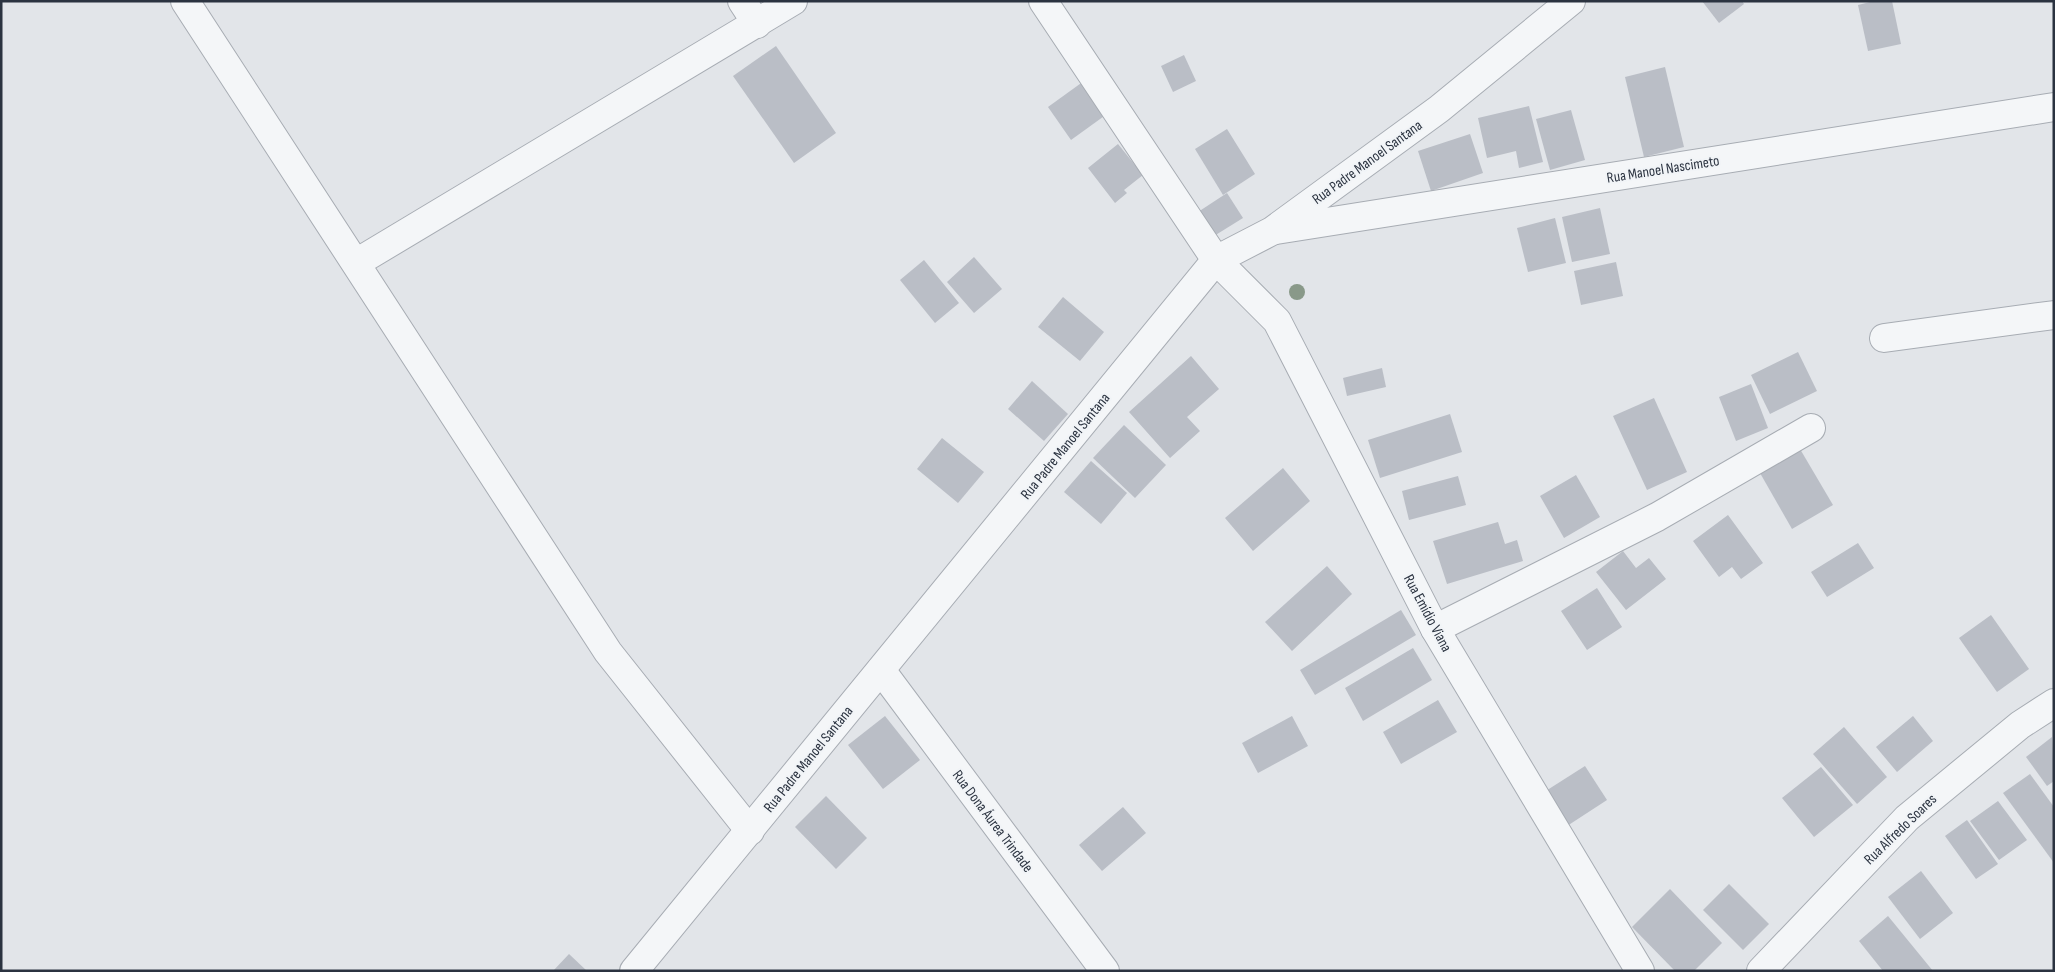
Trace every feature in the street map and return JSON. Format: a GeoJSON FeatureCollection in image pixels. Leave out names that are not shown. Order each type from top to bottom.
{"type":"FeatureCollection","features":[{"type":"Feature","properties":{"kind":"street"},"geometry":{"type":"LineString","coordinates":[[185,1],[608,652],[750,831]]}},
{"type":"Feature","properties":{"kind":"street"},"geometry":{"type":"LineString","coordinates":[[742,1],[757,24]]}},
{"type":"Feature","properties":{"kind":"street"},"geometry":{"type":"LineString","coordinates":[[356,262],[793,1]]}},
{"type":"Feature","properties":{"kind":"street","name":"Rua Padre Manoel Santana"},"geometry":{"type":"LineString","coordinates":[[634,971],[1216,260],[1272,231],[1439,109],[1571,1]]}},
{"type":"Feature","properties":{"kind":"street","name":"Rua Emídio Viana"},"geometry":{"type":"LineString","coordinates":[[1054,6],[1216,260],[1277,321],[1436,629],[1640,971]]}},
{"type":"Feature","properties":{"kind":"street","name":"Rua Manoel Nascimeto"},"geometry":{"type":"LineString","coordinates":[[1272,231],[2054,107]]}},
{"type":"Feature","properties":{"kind":"street"},"geometry":{"type":"LineString","coordinates":[[1884,338],[2054,315]]}},
{"type":"Feature","properties":{"kind":"street"},"geometry":{"type":"LineString","coordinates":[[1436,629],[1657,516],[1811,428]]}},
{"type":"Feature","properties":{"kind":"street","name":"Rua Dona Áurea Trindade"},"geometry":{"type":"LineString","coordinates":[[881,670],[1105,971]]}},
{"type":"Feature","properties":{"kind":"street","name":"Rua Alfredo Soares"},"geometry":{"type":"LineString","coordinates":[[1761,971],[1907,818],[2020,725],[2054,703]]}},
{"type":"Feature","properties":{"kind":"building"},"geometry":{"type":"Polygon","coordinates":[[[1702,1],[1742,1],[1744,4],[1719,23],[1702,1]]]}},
{"type":"Feature","properties":{"kind":"building"},"geometry":{"type":"Polygon","coordinates":[[[1874,1],[1892,1],[1901,44],[1868,51],[1858,5],[1874,1]]]}},
{"type":"Feature","properties":{"kind":"building"},"geometry":{"type":"Polygon","coordinates":[[[776,46],[836,133],[794,163],[733,76],[776,46]]]}},
{"type":"Feature","properties":{"kind":"building"},"geometry":{"type":"Polygon","coordinates":[[[1184,55],[1196,81],[1173,92],[1161,66],[1184,55]]]}},
{"type":"Feature","properties":{"kind":"building"},"geometry":{"type":"Polygon","coordinates":[[[1665,67],[1684,147],[1644,157],[1625,77],[1665,67]]]}},
{"type":"Feature","properties":{"kind":"building"},"geometry":{"type":"Polygon","coordinates":[[[1084,81],[1107,114],[1071,140],[1048,107],[1084,81]]]}},
{"type":"Feature","properties":{"kind":"building"},"geometry":{"type":"Polygon","coordinates":[[[1529,106],[1543,162],[1519,168],[1516,151],[1487,158],[1478,118],[1529,106]]]}},
{"type":"Feature","properties":{"kind":"building"},"geometry":{"type":"Polygon","coordinates":[[[1571,110],[1585,160],[1550,170],[1536,119],[1571,110]]]}},
{"type":"Feature","properties":{"kind":"building"},"geometry":{"type":"Polygon","coordinates":[[[1227,129],[1255,174],[1223,195],[1195,149],[1227,129]]]}},
{"type":"Feature","properties":{"kind":"building"},"geometry":{"type":"Polygon","coordinates":[[[1470,134],[1483,173],[1431,191],[1418,151],[1470,134]]]}},
{"type":"Feature","properties":{"kind":"building"},"geometry":{"type":"Polygon","coordinates":[[[1118,144],[1143,175],[1124,190],[1127,193],[1115,203],[1088,168],[1118,144]]]}},
{"type":"Feature","properties":{"kind":"building"},"geometry":{"type":"Polygon","coordinates":[[[1227,193],[1243,218],[1214,236],[1198,212],[1227,193]]]}},
{"type":"Feature","properties":{"kind":"building"},"geometry":{"type":"Polygon","coordinates":[[[1600,208],[1610,254],[1572,262],[1562,217],[1600,208]]]}},
{"type":"Feature","properties":{"kind":"building"},"geometry":{"type":"Polygon","coordinates":[[[1555,218],[1566,263],[1528,272],[1517,228],[1555,218]]]}},
{"type":"Feature","properties":{"kind":"building"},"geometry":{"type":"Polygon","coordinates":[[[974,257],[1002,289],[974,313],[947,282],[974,257]]]}},
{"type":"Feature","properties":{"kind":"building"},"geometry":{"type":"Polygon","coordinates":[[[924,260],[959,303],[935,323],[900,280],[924,260]]]}},
{"type":"Feature","properties":{"kind":"building"},"geometry":{"type":"Polygon","coordinates":[[[1616,262],[1623,296],[1581,305],[1574,271],[1616,262]]]}},
{"type":"Feature","properties":{"kind":"building"},"geometry":{"type":"Polygon","coordinates":[[[1063,297],[1104,332],[1080,361],[1038,327],[1063,297]]]}},
{"type":"Feature","properties":{"kind":"building"},"geometry":{"type":"Polygon","coordinates":[[[1798,352],[1817,391],[1770,414],[1751,375],[1798,352]]]}},
{"type":"Feature","properties":{"kind":"building"},"geometry":{"type":"Polygon","coordinates":[[[1191,356],[1219,389],[1187,417],[1200,431],[1170,458],[1129,412],[1191,356]]]}},
{"type":"Feature","properties":{"kind":"building"},"geometry":{"type":"Polygon","coordinates":[[[1382,368],[1386,387],[1347,396],[1343,378],[1382,368]]]}},
{"type":"Feature","properties":{"kind":"building"},"geometry":{"type":"Polygon","coordinates":[[[1032,381],[1068,414],[1044,441],[1008,409],[1032,381]]]}},
{"type":"Feature","properties":{"kind":"building"},"geometry":{"type":"Polygon","coordinates":[[[1751,384],[1768,428],[1736,441],[1719,397],[1751,384]]]}},
{"type":"Feature","properties":{"kind":"building"},"geometry":{"type":"Polygon","coordinates":[[[1654,398],[1687,472],[1647,490],[1613,416],[1654,398]]]}},
{"type":"Feature","properties":{"kind":"building"},"geometry":{"type":"Polygon","coordinates":[[[1450,414],[1462,452],[1380,478],[1368,440],[1450,414]]]}},
{"type":"Feature","properties":{"kind":"building"},"geometry":{"type":"Polygon","coordinates":[[[1124,425],[1166,465],[1135,498],[1093,458],[1124,425]]]}},
{"type":"Feature","properties":{"kind":"building"},"geometry":{"type":"Polygon","coordinates":[[[942,438],[984,472],[958,503],[917,469],[942,438]]]}},
{"type":"Feature","properties":{"kind":"building"},"geometry":{"type":"Polygon","coordinates":[[[1800,449],[1833,505],[1792,529],[1760,473],[1800,449]]]}},
{"type":"Feature","properties":{"kind":"building"},"geometry":{"type":"Polygon","coordinates":[[[1091,461],[1127,493],[1101,524],[1064,492],[1091,461]]]}},
{"type":"Feature","properties":{"kind":"building"},"geometry":{"type":"Polygon","coordinates":[[[1283,468],[1310,501],[1253,551],[1225,518],[1283,468]]]}},
{"type":"Feature","properties":{"kind":"building"},"geometry":{"type":"Polygon","coordinates":[[[1576,475],[1600,517],[1564,538],[1540,496],[1576,475]]]}},
{"type":"Feature","properties":{"kind":"building"},"geometry":{"type":"Polygon","coordinates":[[[1458,476],[1466,505],[1409,520],[1402,491],[1458,476]]]}},
{"type":"Feature","properties":{"kind":"building"},"geometry":{"type":"Polygon","coordinates":[[[1728,515],[1763,563],[1741,579],[1732,567],[1719,577],[1693,541],[1728,515]]]}},
{"type":"Feature","properties":{"kind":"building"},"geometry":{"type":"Polygon","coordinates":[[[1498,522],[1505,544],[1517,540],[1523,561],[1447,584],[1433,541],[1498,522]]]}},
{"type":"Feature","properties":{"kind":"building"},"geometry":{"type":"Polygon","coordinates":[[[1858,543],[1874,568],[1827,597],[1811,572],[1858,543]]]}},
{"type":"Feature","properties":{"kind":"building"},"geometry":{"type":"Polygon","coordinates":[[[1623,551],[1636,568],[1649,558],[1666,579],[1626,610],[1596,572],[1623,551]]]}},
{"type":"Feature","properties":{"kind":"building"},"geometry":{"type":"Polygon","coordinates":[[[1327,566],[1352,594],[1292,651],[1265,622],[1327,566]]]}},
{"type":"Feature","properties":{"kind":"building"},"geometry":{"type":"Polygon","coordinates":[[[1597,588],[1622,627],[1587,650],[1561,611],[1597,588]]]}},
{"type":"Feature","properties":{"kind":"building"},"geometry":{"type":"Polygon","coordinates":[[[1401,610],[1416,635],[1315,695],[1300,670],[1401,610]]]}},
{"type":"Feature","properties":{"kind":"building"},"geometry":{"type":"Polygon","coordinates":[[[1991,615],[2029,669],[1997,692],[1959,638],[1991,615]]]}},
{"type":"Feature","properties":{"kind":"building"},"geometry":{"type":"Polygon","coordinates":[[[1413,648],[1432,680],[1363,721],[1345,688],[1413,648]]]}},
{"type":"Feature","properties":{"kind":"building"},"geometry":{"type":"Polygon","coordinates":[[[1438,700],[1457,732],[1401,764],[1383,732],[1438,700]]]}},
{"type":"Feature","properties":{"kind":"building"},"geometry":{"type":"Polygon","coordinates":[[[885,716],[920,760],[883,789],[848,745],[885,716]]]}},
{"type":"Feature","properties":{"kind":"building"},"geometry":{"type":"Polygon","coordinates":[[[1292,716],[1308,746],[1258,773],[1242,743],[1292,716]]]}},
{"type":"Feature","properties":{"kind":"building"},"geometry":{"type":"Polygon","coordinates":[[[1913,716],[1933,741],[1897,772],[1876,747],[1913,716]]]}},
{"type":"Feature","properties":{"kind":"building"},"geometry":{"type":"Polygon","coordinates":[[[1844,727],[1887,777],[1857,804],[1813,754],[1844,727]]]}},
{"type":"Feature","properties":{"kind":"building"},"geometry":{"type":"Polygon","coordinates":[[[2052,737],[2054,781],[2047,786],[2026,757],[2052,737]]]}},
{"type":"Feature","properties":{"kind":"building"},"geometry":{"type":"Polygon","coordinates":[[[1585,766],[1607,800],[1564,828],[1541,794],[1585,766]]]}},
{"type":"Feature","properties":{"kind":"building"},"geometry":{"type":"Polygon","coordinates":[[[1821,767],[1853,805],[1814,837],[1782,798],[1821,767]]]}},
{"type":"Feature","properties":{"kind":"building"},"geometry":{"type":"Polygon","coordinates":[[[2030,774],[2054,807],[2054,863],[2003,793],[2030,774]]]}},
{"type":"Feature","properties":{"kind":"building"},"geometry":{"type":"Polygon","coordinates":[[[826,796],[867,838],[836,869],[795,827],[826,796]]]}},
{"type":"Feature","properties":{"kind":"building"},"geometry":{"type":"Polygon","coordinates":[[[1998,801],[2027,840],[1999,860],[1970,821],[1998,801]]]}},
{"type":"Feature","properties":{"kind":"building"},"geometry":{"type":"Polygon","coordinates":[[[1123,807],[1146,833],[1102,871],[1079,845],[1123,807]]]}},
{"type":"Feature","properties":{"kind":"building"},"geometry":{"type":"Polygon","coordinates":[[[1967,820],[1998,864],[1976,879],[1945,836],[1967,820]]]}},
{"type":"Feature","properties":{"kind":"building"},"geometry":{"type":"Polygon","coordinates":[[[1921,871],[1953,913],[1920,939],[1888,897],[1921,871]]]}},
{"type":"Feature","properties":{"kind":"building"},"geometry":{"type":"Polygon","coordinates":[[[1729,884],[1769,924],[1743,950],[1703,910],[1729,884]]]}},
{"type":"Feature","properties":{"kind":"building"},"geometry":{"type":"Polygon","coordinates":[[[1670,889],[1722,943],[1694,971],[1675,971],[1632,927],[1670,889]]]}},
{"type":"Feature","properties":{"kind":"building"},"geometry":{"type":"Polygon","coordinates":[[[1888,916],[1933,971],[1883,971],[1859,941],[1888,916]]]}},
{"type":"Feature","properties":{"kind":"building"},"geometry":{"type":"Polygon","coordinates":[[[569,954],[587,971],[553,971],[569,954]]]}}]}
